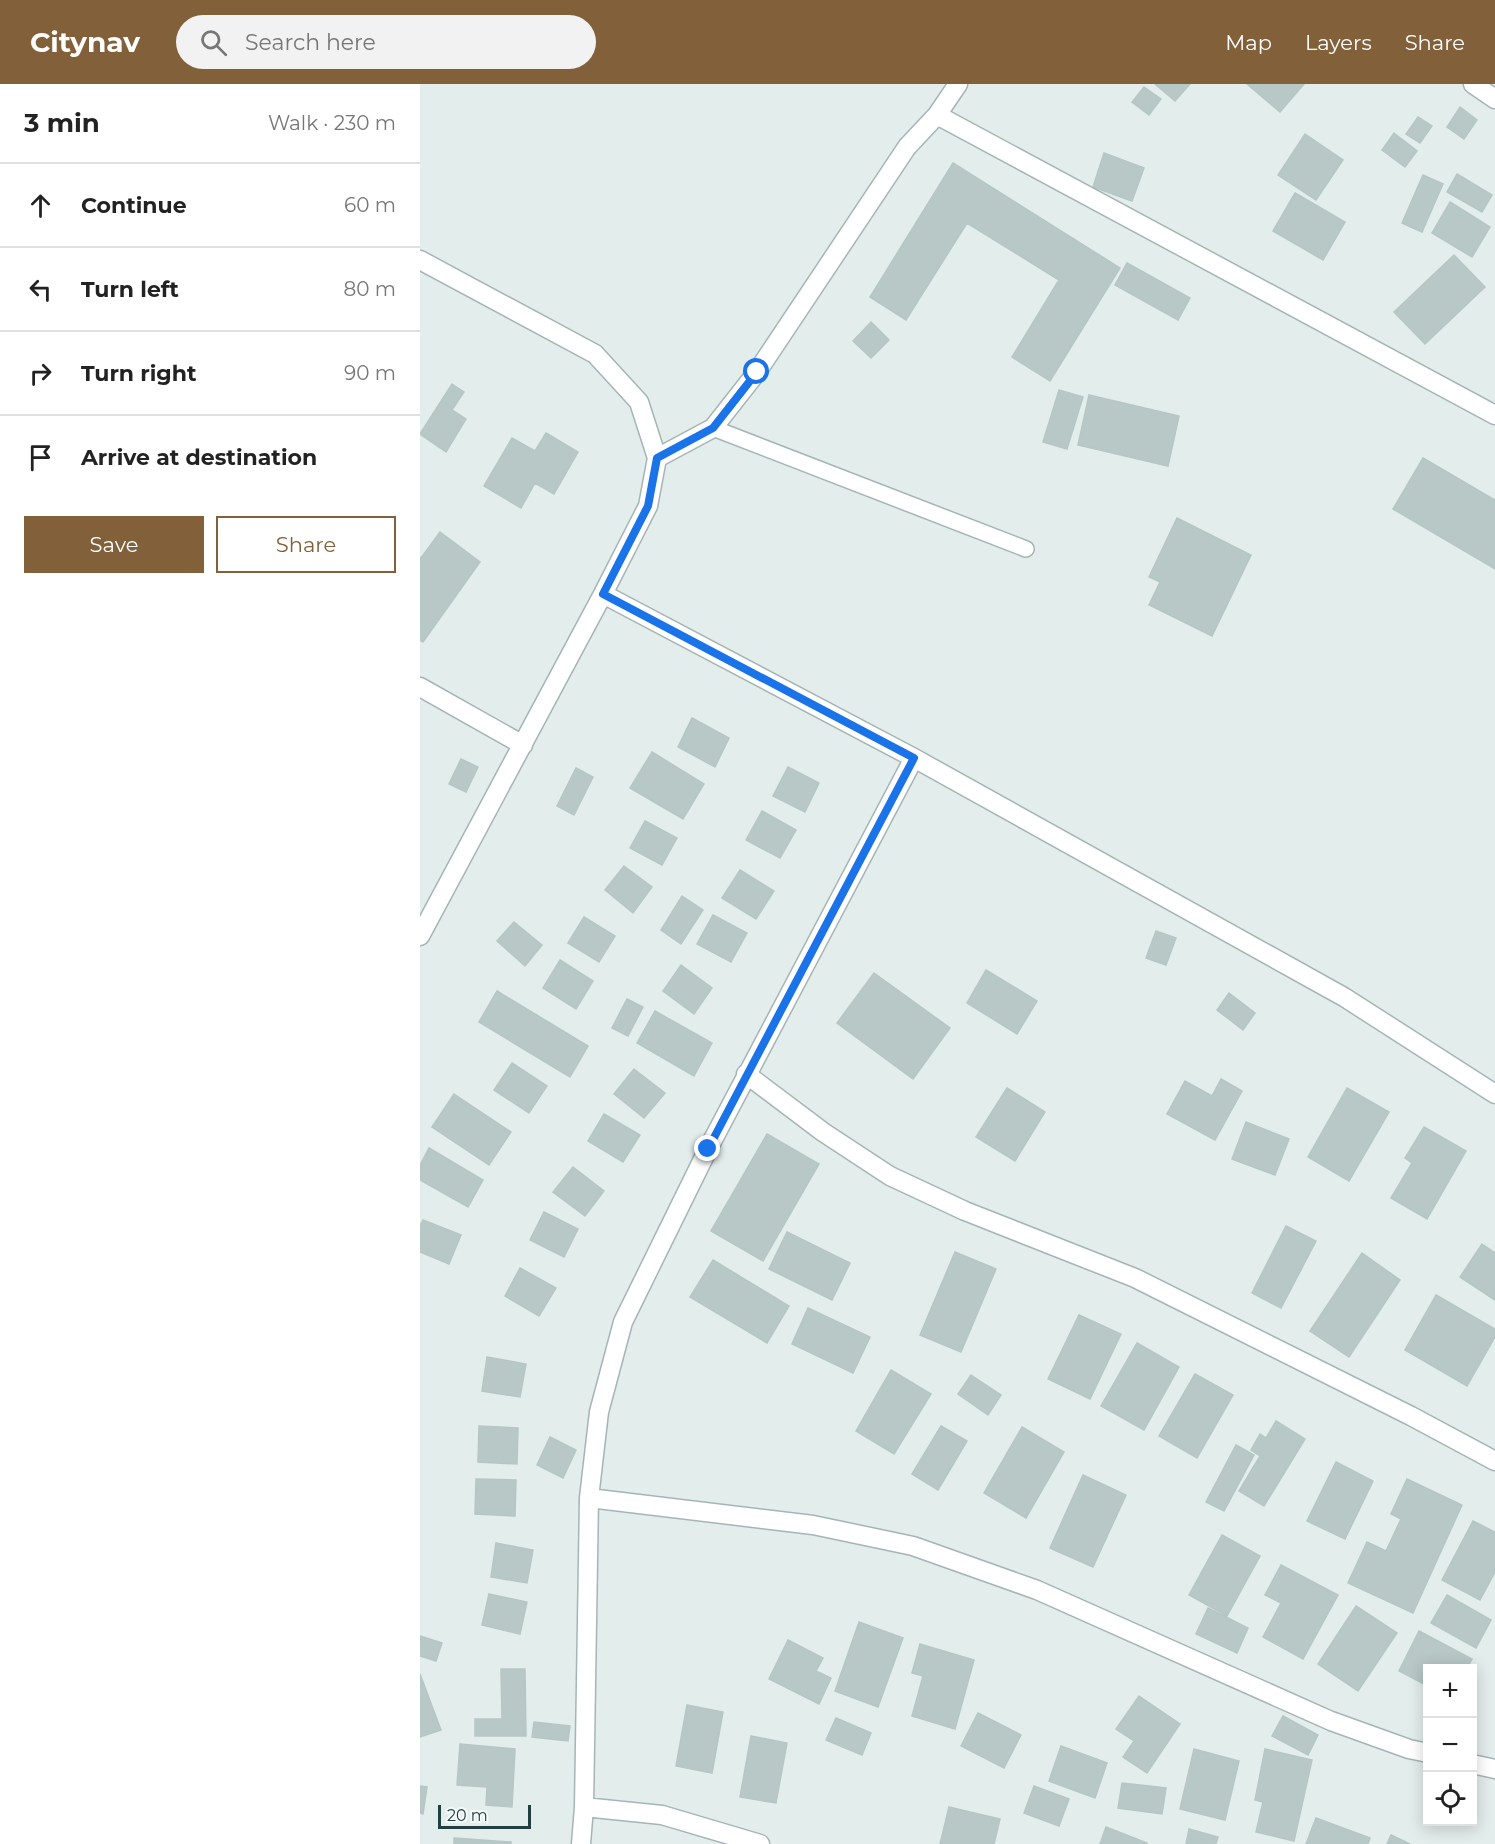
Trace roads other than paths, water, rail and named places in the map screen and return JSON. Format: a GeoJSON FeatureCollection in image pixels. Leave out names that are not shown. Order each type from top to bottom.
{"type":"FeatureCollection","features":[{"type":"Feature","properties":{"kind":"street"},"geometry":{"type":"LineString","coordinates":[[657,458],[713,428],[757,372],[907,147],[938,115],[958,84]]}},
{"type":"Feature","properties":{"kind":"street"},"geometry":{"type":"LineString","coordinates":[[1473,84],[1495,99]]}},
{"type":"Feature","properties":{"kind":"street"},"geometry":{"type":"LineString","coordinates":[[938,115],[1495,415]]}},
{"type":"Feature","properties":{"kind":"street"},"geometry":{"type":"LineString","coordinates":[[420,260],[595,354],[639,402],[657,458],[648,506],[420,936]]}},
{"type":"Feature","properties":{"kind":"street"},"geometry":{"type":"LineString","coordinates":[[603,594],[914,758],[1344,997],[1495,1094]]}},
{"type":"Feature","properties":{"kind":"street"},"geometry":{"type":"LineString","coordinates":[[420,687],[523,745]]}},
{"type":"Feature","properties":{"kind":"street"},"geometry":{"type":"LineString","coordinates":[[581,1844],[584,1807],[590,1498],[599,1412],[623,1322],[708,1149],[914,758]]}},
{"type":"Feature","properties":{"kind":"street"},"geometry":{"type":"LineString","coordinates":[[747,1074],[823,1132],[890,1176],[965,1211],[1135,1278],[1411,1416],[1495,1461]]}},
{"type":"Feature","properties":{"kind":"street"},"geometry":{"type":"LineString","coordinates":[[590,1498],[813,1525],[913,1546],[1037,1590],[1331,1721],[1423,1752]]}},
{"type":"Feature","properties":{"kind":"street"},"geometry":{"type":"LineString","coordinates":[[1477,1765],[1495,1769]]}},
{"type":"Feature","properties":{"kind":"street"},"geometry":{"type":"LineString","coordinates":[[584,1807],[662,1815],[760,1844]]}},
{"type":"Feature","properties":{"kind":"lane"},"geometry":{"type":"LineString","coordinates":[[713,428],[1026,549]]}}]}
